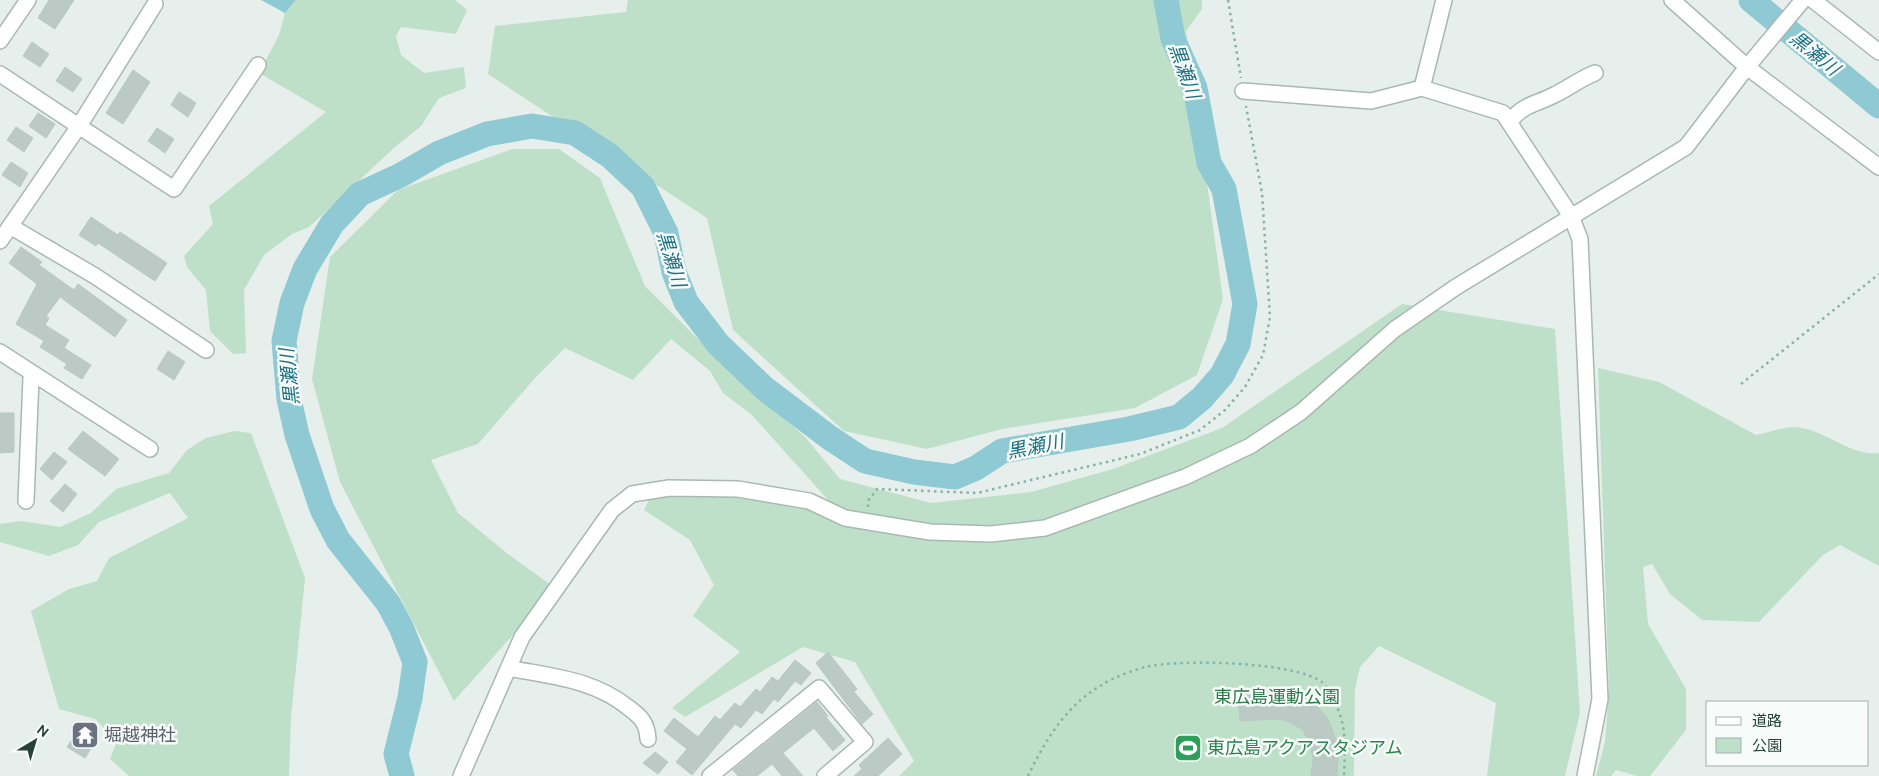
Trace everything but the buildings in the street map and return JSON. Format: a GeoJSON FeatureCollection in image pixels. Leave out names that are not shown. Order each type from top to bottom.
{"type":"FeatureCollection","features":[{"type":"Feature","properties":{"kind":"street"},"geometry":{"type":"LineString","coordinates":[[0,42],[28,0]]}},
{"type":"Feature","properties":{"kind":"street"},"geometry":{"type":"LineString","coordinates":[[1422,88],[1444,0]]}},
{"type":"Feature","properties":{"kind":"street"},"geometry":{"type":"LineString","coordinates":[[1672,0],[1749,65],[1879,167]]}},
{"type":"Feature","properties":{"kind":"street"},"geometry":{"type":"LineString","coordinates":[[462,776],[522,637],[612,510],[632,494],[669,488],[738,489],[808,501],[845,518],[930,532],[991,534],[1045,528],[1185,477],[1250,446],[1301,412],[1394,330],[1456,288],[1686,147],[1749,65],[1803,0]]}},
{"type":"Feature","properties":{"kind":"street"},"geometry":{"type":"LineString","coordinates":[[1813,0],[1879,52]]}},
{"type":"Feature","properties":{"kind":"street"},"geometry":{"type":"LineString","coordinates":[[0,241],[79,126],[155,4]]}},
{"type":"Feature","properties":{"kind":"street"},"geometry":{"type":"LineString","coordinates":[[0,74],[174,189],[258,65]]}},
{"type":"Feature","properties":{"kind":"street"},"geometry":{"type":"LineString","coordinates":[[1509,122],[1520,110],[1557,94],[1574,81],[1595,73]]}},
{"type":"Feature","properties":{"kind":"street"},"geometry":{"type":"LineString","coordinates":[[1243,91],[1372,101],[1422,88],[1503,113],[1571,216],[1580,239],[1600,699],[1585,776]]}},
{"type":"Feature","properties":{"kind":"street"},"geometry":{"type":"LineString","coordinates":[[10,226],[95,276],[206,350]]}},
{"type":"Feature","properties":{"kind":"street"},"geometry":{"type":"LineString","coordinates":[[0,352],[150,449]]}},
{"type":"Feature","properties":{"kind":"street"},"geometry":{"type":"LineString","coordinates":[[26,501],[31,378],[33,374]]}},
{"type":"Feature","properties":{"kind":"street"},"geometry":{"type":"LineString","coordinates":[[509,668],[587,683],[607,692],[642,718],[648,728],[648,739]]}},
{"type":"Feature","properties":{"kind":"street"},"geometry":{"type":"LineString","coordinates":[[710,776],[818,688],[865,742],[826,776]]}},
{"type":"Feature","properties":{"kind":"path"},"geometry":{"type":"LineString","coordinates":[[867,521],[868,500],[877,489],[976,493],[1140,454],[1200,430],[1225,410],[1245,387],[1263,355],[1270,317],[1262,193],[1228,0]]}},
{"type":"Feature","properties":{"kind":"path"},"geometry":{"type":"LineString","coordinates":[[1741,384],[1879,274]]}},
{"type":"Feature","properties":{"kind":"path"},"geometry":{"type":"LineString","coordinates":[[1028,776],[1045,740],[1066,714],[1100,686],[1146,667],[1197,664],[1269,665],[1308,674],[1324,684],[1337,705],[1346,731],[1344,776]]}},
{"type":"Feature","properties":{"kind":"green space"},"geometry":{"type":"Polygon","coordinates":[[[296,0],[455,0],[467,10],[456,34],[401,27],[396,36],[401,55],[424,73],[464,67],[466,88],[439,98],[421,126],[394,148],[309,227],[292,234],[264,255],[244,290],[246,353],[233,354],[210,331],[206,290],[187,267],[184,256],[213,224],[209,206],[326,112],[259,73],[279,35],[285,13],[296,0]]]}},
{"type":"Feature","properties":{"kind":"green space"},"geometry":{"type":"Polygon","coordinates":[[[628,0],[1202,0],[1202,9],[1186,31],[1223,299],[1197,375],[1135,408],[1002,429],[927,449],[844,431],[733,330],[707,218],[488,74],[495,26],[626,12],[628,0]]]}},
{"type":"Feature","properties":{"kind":"green space","name":"東広島運動公園"},"geometry":{"type":"Polygon","coordinates":[[[512,149],[559,149],[600,178],[645,286],[715,356],[805,437],[840,479],[931,503],[1031,492],[1113,469],[1222,428],[1402,304],[1555,329],[1580,713],[1565,776],[1487,776],[1496,703],[1379,646],[1360,667],[1355,689],[1354,776],[899,776],[914,761],[855,662],[803,647],[685,717],[672,708],[740,652],[693,616],[714,585],[690,540],[644,510],[658,481],[771,487],[829,501],[752,415],[723,393],[710,371],[671,339],[633,380],[565,348],[535,378],[478,444],[431,460],[458,513],[508,554],[555,588],[454,701],[340,482],[312,379],[330,257],[398,190],[512,149]]]}},
{"type":"Feature","properties":{"kind":"green space"},"geometry":{"type":"Polygon","coordinates":[[[1598,368],[1659,382],[1756,435],[1794,427],[1816,432],[1858,451],[1879,453],[1879,566],[1840,545],[1823,555],[1759,622],[1702,620],[1670,594],[1652,564],[1643,567],[1648,624],[1686,689],[1686,730],[1650,776],[1637,776],[1616,770],[1611,776],[1596,776],[1605,742],[1609,690],[1598,368]]]}},
{"type":"Feature","properties":{"kind":"green space"},"geometry":{"type":"Polygon","coordinates":[[[234,431],[251,433],[305,578],[291,717],[289,776],[129,776],[110,759],[117,741],[95,719],[59,709],[31,611],[69,589],[97,581],[109,558],[188,518],[170,493],[99,522],[78,545],[49,556],[0,542],[0,524],[21,521],[60,527],[91,513],[116,489],[169,473],[187,450],[206,438],[234,431]]]}},
{"type":"Feature","properties":{"kind":"water"},"geometry":{"type":"Polygon","coordinates":[[[261,0],[296,0],[285,13],[261,0]]]}},
{"type":"Feature","properties":{"kind":"waterway","name":"黒瀬川"},"geometry":{"type":"LineString","coordinates":[[402,776],[396,754],[410,698],[415,662],[401,627],[388,603],[338,540],[322,509],[297,435],[289,399],[284,341],[292,303],[305,269],[332,224],[360,194],[401,175],[439,153],[487,134],[532,126],[575,133],[610,156],[643,187],[666,233],[674,272],[686,302],[718,344],[764,388],[830,438],[865,461],[914,472],[955,477],[976,468],[1002,451],[1129,429],[1179,417],[1202,398],[1222,375],[1238,344],[1245,304],[1224,189],[1209,163],[1195,88],[1173,39],[1166,0]]}},
{"type":"Feature","properties":{"kind":"waterway","name":"黒瀬川"},"geometry":{"type":"LineString","coordinates":[[1751,0],[1879,106]]}},
{"type":"Feature","properties":{"kind":"place","name":"堀越神社"},"geometry":{"type":"Point","coordinates":[85,735]}},
{"type":"Feature","properties":{"kind":"place","name":"東広島アクアスタジアム"},"geometry":{"type":"Point","coordinates":[1188,748]}}]}
